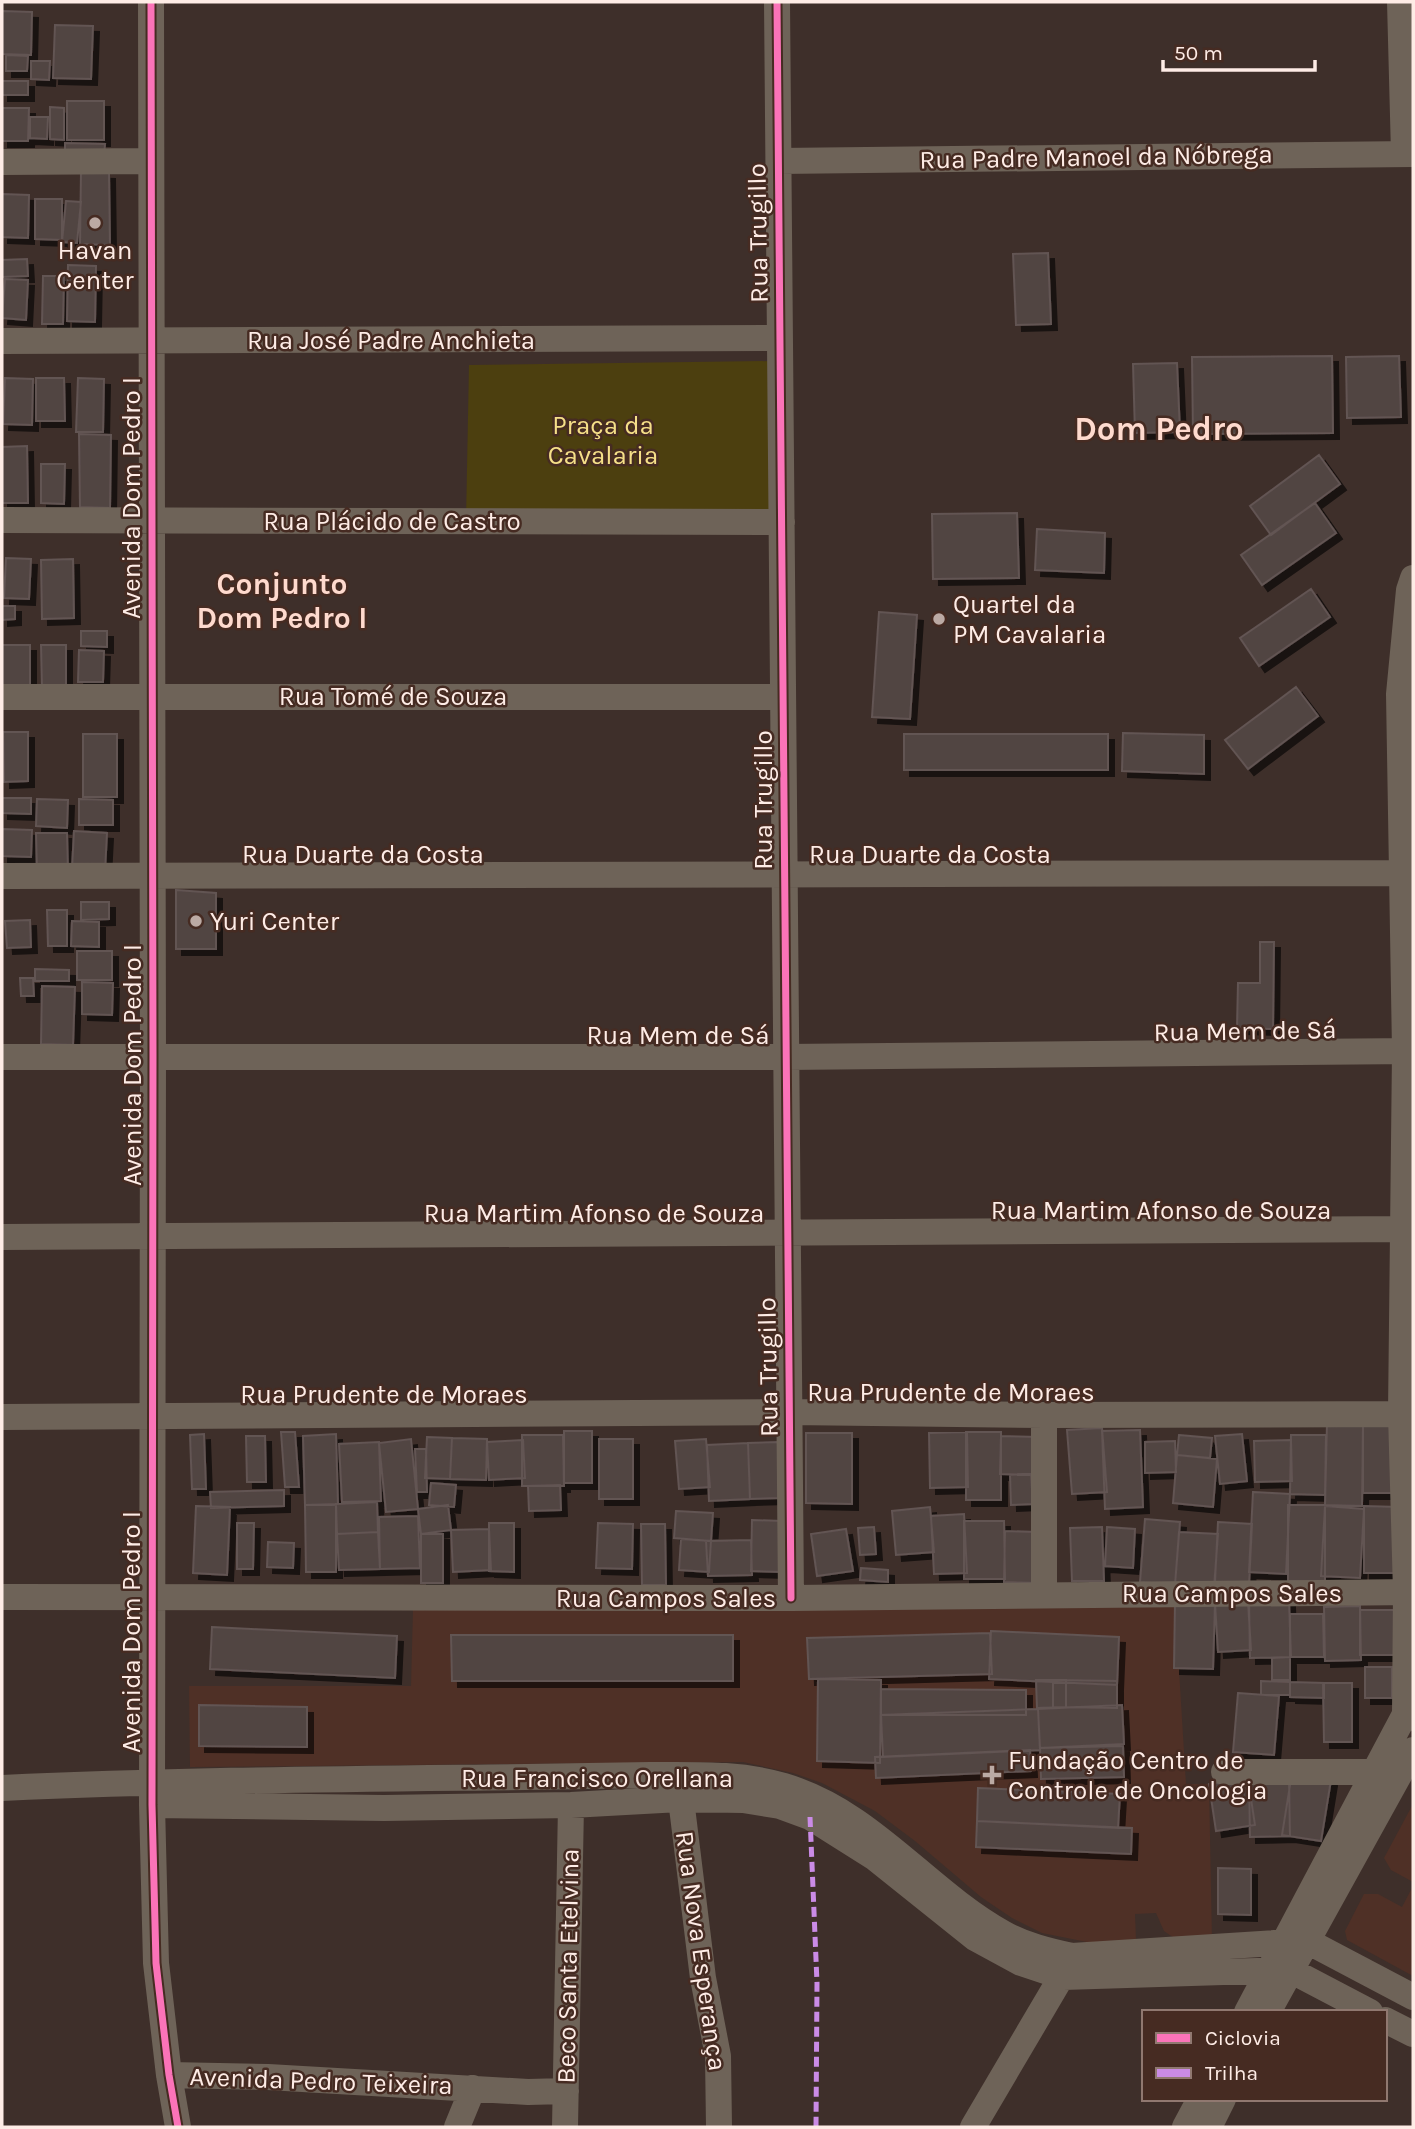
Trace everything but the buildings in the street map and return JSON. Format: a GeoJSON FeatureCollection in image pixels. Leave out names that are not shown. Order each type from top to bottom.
{"type":"FeatureCollection","features":[{"type":"Feature","properties":{"kind":"street","name":"Avenida Dom Pedro I"},"geometry":{"type":"LineString","coordinates":[[150,2],[152,1793],[156,1963],[178,2127]]}},
{"type":"Feature","properties":{"kind":"street","name":"Rua Trugillo"},"geometry":{"type":"LineString","coordinates":[[777,2],[791,1598]]}},
{"type":"Feature","properties":{"kind":"street"},"geometry":{"type":"LineString","coordinates":[[1401,2],[1409,154]]}},
{"type":"Feature","properties":{"kind":"street","name":"Rua Padre Manoel da Nóbrega"},"geometry":{"type":"LineString","coordinates":[[779,161],[1409,154]]}},
{"type":"Feature","properties":{"kind":"street"},"geometry":{"type":"LineString","coordinates":[[2,162],[151,161]]}},
{"type":"Feature","properties":{"kind":"street","name":"Rua José Padre Anchieta"},"geometry":{"type":"LineString","coordinates":[[2,341],[780,338]]}},
{"type":"Feature","properties":{"kind":"street","name":"Rua Plácido de Castro"},"geometry":{"type":"LineString","coordinates":[[2,520],[782,522]]}},
{"type":"Feature","properties":{"kind":"street"},"geometry":{"type":"LineString","coordinates":[[1296,1942],[1375,1772],[1411,1710],[1407,1414],[1409,1051],[1406,694],[1409,590],[1413,578]]}},
{"type":"Feature","properties":{"kind":"street","name":"Rua Tomé de Souza"},"geometry":{"type":"LineString","coordinates":[[2,697],[783,697]]}},
{"type":"Feature","properties":{"kind":"street","name":"Rua Duarte da Costa"},"geometry":{"type":"LineString","coordinates":[[2,876],[1407,874]]}},
{"type":"Feature","properties":{"kind":"street","name":"Rua Mem de Sá"},"geometry":{"type":"LineString","coordinates":[[2,1057],[786,1056],[1409,1051]]}},
{"type":"Feature","properties":{"kind":"street","name":"Rua Martim Afonso de Souza"},"geometry":{"type":"LineString","coordinates":[[2,1237],[1408,1229]]}},
{"type":"Feature","properties":{"kind":"street","name":"Rua Prudente de Moraes"},"geometry":{"type":"LineString","coordinates":[[2,1417],[790,1412],[1044,1415],[1407,1414]]}},
{"type":"Feature","properties":{"kind":"street"},"geometry":{"type":"LineString","coordinates":[[1044,1415],[1044,1595]]}},
{"type":"Feature","properties":{"kind":"street","name":"Rua Campos Sales"},"geometry":{"type":"LineString","coordinates":[[2,1597],[791,1598],[1410,1592]]}},
{"type":"Feature","properties":{"kind":"street"},"geometry":{"type":"LineString","coordinates":[[1249,2010],[1279,1970],[1413,1749]]}},
{"type":"Feature","properties":{"kind":"street"},"geometry":{"type":"LineString","coordinates":[[1224,1772],[1375,1772]]}},
{"type":"Feature","properties":{"kind":"street","name":"Rua Francisco Orellana"},"geometry":{"type":"LineString","coordinates":[[152,1793],[384,1808],[571,1805],[742,1777],[782,1796],[812,1796],[847,1814],[878,1836],[953,1899],[1003,1933],[1041,1949],[1068,1966],[1279,1970]]}},
{"type":"Feature","properties":{"kind":"street","name":"Rua Francisco Orellana"},"geometry":{"type":"LineString","coordinates":[[152,1793],[679,1787]]}},
{"type":"Feature","properties":{"kind":"street","name":"Rua Nova Esperança"},"geometry":{"type":"LineString","coordinates":[[679,1787],[703,1978],[718,2056],[719,2127]]}},
{"type":"Feature","properties":{"kind":"street"},"geometry":{"type":"LineString","coordinates":[[2,1788],[152,1793]]}},
{"type":"Feature","properties":{"kind":"street","name":"Beco Santa Etelvina"},"geometry":{"type":"LineString","coordinates":[[565,2127],[571,1805]]}},
{"type":"Feature","properties":{"kind":"street"},"geometry":{"type":"LineString","coordinates":[[1296,1942],[1413,1997]]}},
{"type":"Feature","properties":{"kind":"street","name":"Rua Francisco Orellana"},"geometry":{"type":"LineString","coordinates":[[1068,1966],[1296,1942]]}},
{"type":"Feature","properties":{"kind":"street"},"geometry":{"type":"LineString","coordinates":[[973,2127],[1068,1966]]}},
{"type":"Feature","properties":{"kind":"street"},"geometry":{"type":"LineString","coordinates":[[1269,2010],[1279,1970]]}},
{"type":"Feature","properties":{"kind":"street"},"geometry":{"type":"LineString","coordinates":[[1279,1970],[1366,2010]]}},
{"type":"Feature","properties":{"kind":"street"},"geometry":{"type":"LineString","coordinates":[[1387,2021],[1413,2034]]}},
{"type":"Feature","properties":{"kind":"street","name":"Avenida Pedro Teixeira"},"geometry":{"type":"LineString","coordinates":[[169,2075],[268,2077],[528,2092],[566,2091]]}},
{"type":"Feature","properties":{"kind":"street"},"geometry":{"type":"LineString","coordinates":[[457,2127],[473,2088]]}},
{"type":"Feature","properties":{"kind":"street"},"geometry":{"type":"LineString","coordinates":[[1194,2126],[1200,2101]]}},
{"type":"Feature","properties":{"kind":"street"},"geometry":{"type":"LineString","coordinates":[[1194,2126],[1221,2101]]}},
{"type":"Feature","properties":{"kind":"shaded area","name":"Fundação Centro de Controle de Oncologia"},"geometry":{"type":"Polygon","coordinates":[[[1175,1604],[1186,1784],[1209,1784],[1212,1941],[1177,1940],[1164,1931],[1156,1913],[1135,1914],[1136,1940],[1092,1943],[1042,1933],[1012,1918],[981,1897],[875,1811],[822,1783],[793,1773],[743,1762],[190,1767],[189,1686],[411,1686],[413,1609],[1175,1604]]]}},
{"type":"Feature","properties":{"kind":"shaded area"},"geometry":{"type":"Polygon","coordinates":[[[1413,1804],[1413,1882],[1391,1870],[1384,1858],[1413,1804]]]}},
{"type":"Feature","properties":{"kind":"shaded area"},"geometry":{"type":"Polygon","coordinates":[[[1413,1886],[1413,1976],[1347,1940],[1345,1931],[1364,1894],[1378,1894],[1402,1907],[1413,1886]]]}},
{"type":"Feature","properties":{"kind":"green space","name":"Praça da Cavalaria"},"geometry":{"type":"Polygon","coordinates":[[[772,361],[776,511],[466,521],[469,365],[772,361]]]}},
{"type":"Feature","properties":{"kind":"marked path"},"geometry":{"type":"LineString","coordinates":[[810,1817],[817,1983],[816,2127]]}},
{"type":"Feature","properties":{"kind":"cycle path"},"geometry":{"type":"LineString","coordinates":[[151,2],[152,1805],[156,1963],[178,2127]]}},
{"type":"Feature","properties":{"kind":"cycle path"},"geometry":{"type":"LineString","coordinates":[[777,2],[791,1598]]}},
{"type":"Feature","properties":{"kind":"place","name":"Havan Center"},"geometry":{"type":"Point","coordinates":[95,223]}},
{"type":"Feature","properties":{"kind":"place","name":"Quartel da PM Cavalaria"},"geometry":{"type":"Point","coordinates":[939,619]}},
{"type":"Feature","properties":{"kind":"place","name":"Yuri Center"},"geometry":{"type":"Point","coordinates":[196,921]}},
{"type":"Feature","properties":{"kind":"place","name":"Fundação Centro de Controle de Oncologia"},"geometry":{"type":"Point","coordinates":[992,1775]}},
{"type":"Feature","properties":{"kind":"district","name":"Dom Pedro"},"geometry":{"type":"Point","coordinates":[1159,429]}},
{"type":"Feature","properties":{"kind":"district","name":"Conjunto Dom Pedro I"},"geometry":{"type":"Point","coordinates":[282,601]}}]}
